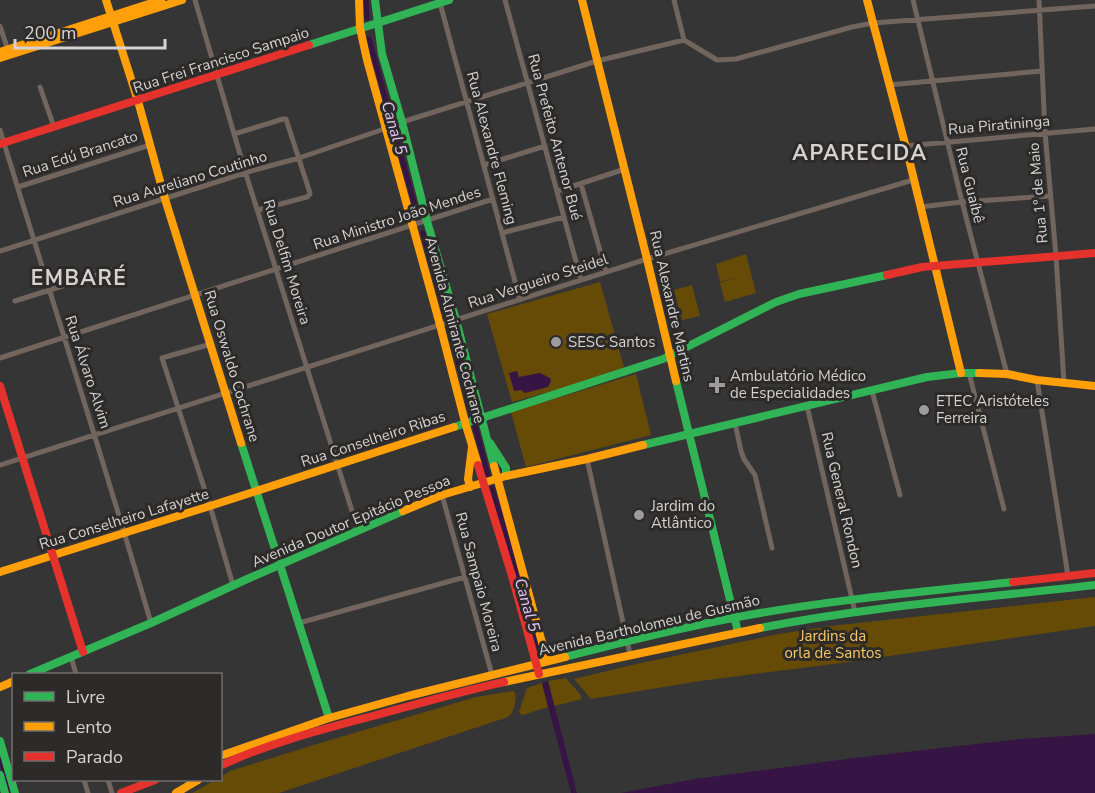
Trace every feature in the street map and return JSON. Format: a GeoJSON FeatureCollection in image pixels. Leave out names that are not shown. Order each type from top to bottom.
{"type":"FeatureCollection","features":[{"type":"Feature","properties":{"kind":"main road","name":"Rua Oswaldo Cochrane"},"geometry":{"type":"LineString","coordinates":[[106,0],[256,491],[330,718]]}},
{"type":"Feature","properties":{"kind":"main road"},"geometry":{"type":"LineString","coordinates":[[0,58],[161,0]]}},
{"type":"Feature","properties":{"kind":"main road"},"geometry":{"type":"LineString","coordinates":[[4,51],[112,18],[182,0]]}},
{"type":"Feature","properties":{"kind":"main road","name":"Avenida Almirante Cochrane"},"geometry":{"type":"LineString","coordinates":[[359,0],[367,60],[442,324],[472,442],[490,481],[547,661]]}},
{"type":"Feature","properties":{"kind":"main road","name":"Avenida Almirante Cochrane"},"geometry":{"type":"LineString","coordinates":[[375,0],[375,24],[382,54],[486,437],[490,481],[539,674]]}},
{"type":"Feature","properties":{"kind":"main road","name":"Rua Frei Francisco Sampaio"},"geometry":{"type":"LineString","coordinates":[[2,143],[375,24],[430,3],[449,0]]}},
{"type":"Feature","properties":{"kind":"main road","name":"Rua Alexandre Martins"},"geometry":{"type":"LineString","coordinates":[[582,0],[648,259],[669,357],[738,632]]}},
{"type":"Feature","properties":{"kind":"main road"},"geometry":{"type":"LineString","coordinates":[[867,0],[935,266],[965,373]]}},
{"type":"Feature","properties":{"kind":"main road","name":"Rua Conselheiro Ribas"},"geometry":{"type":"LineString","coordinates":[[256,491],[669,357],[776,302],[799,294],[922,267],[1095,253]]}},
{"type":"Feature","properties":{"kind":"main road","name":"Avenida Doutor Epitácio Pessoa"},"geometry":{"type":"LineString","coordinates":[[50,671],[83,651],[358,530],[442,495],[506,476],[587,459],[922,378],[965,373],[1007,374],[1036,380],[1095,386]]}},
{"type":"Feature","properties":{"kind":"main road"},"geometry":{"type":"LineString","coordinates":[[0,386],[83,651]]}},
{"type":"Feature","properties":{"kind":"main road"},"geometry":{"type":"LineString","coordinates":[[486,437],[506,468],[506,476]]}},
{"type":"Feature","properties":{"kind":"main road"},"geometry":{"type":"LineString","coordinates":[[470,487],[468,479],[472,442]]}},
{"type":"Feature","properties":{"kind":"main road","name":"Rua Conselheiro Lafayette"},"geometry":{"type":"LineString","coordinates":[[0,572],[256,491]]}},
{"type":"Feature","properties":{"kind":"main road","name":"Avenida Bartholomeu de Gusmão"},"geometry":{"type":"LineString","coordinates":[[222,755],[330,718],[408,696],[628,641],[734,618],[853,599],[1095,573]]}},
{"type":"Feature","properties":{"kind":"main road","name":"Avenida Bartholomeu de Gusmão"},"geometry":{"type":"LineString","coordinates":[[222,765],[241,756],[332,727],[473,689],[630,654],[738,632],[855,612],[1095,585]]}},
{"type":"Feature","properties":{"kind":"main road"},"geometry":{"type":"LineString","coordinates":[[0,741],[15,793]]}},
{"type":"Feature","properties":{"kind":"main road"},"geometry":{"type":"LineString","coordinates":[[0,775],[5,793]]}},
{"type":"Feature","properties":{"kind":"main road"},"geometry":{"type":"LineString","coordinates":[[121,793],[152,781]]}},
{"type":"Feature","properties":{"kind":"main road"},"geometry":{"type":"LineString","coordinates":[[176,793],[196,781]]}},
{"type":"Feature","properties":{"kind":"main road"},"geometry":{"type":"LineString","coordinates":[[135,787],[141,788],[145,793]]}},
{"type":"Feature","properties":{"kind":"street","name":"Rua Delfim Moreira"},"geometry":{"type":"LineString","coordinates":[[195,0],[234,134],[358,530]]}},
{"type":"Feature","properties":{"kind":"street","name":"Rua Prefeito Antenor Bué"},"geometry":{"type":"LineString","coordinates":[[506,0],[582,280]]}},
{"type":"Feature","properties":{"kind":"street"},"geometry":{"type":"LineString","coordinates":[[674,0],[684,40],[717,60],[736,58],[873,23],[1095,6]]}},
{"type":"Feature","properties":{"kind":"street","name":"Rua Guaíbê"},"geometry":{"type":"LineString","coordinates":[[913,0],[1007,374]]}},
{"type":"Feature","properties":{"kind":"street","name":"Rua 1º de Maio"},"geometry":{"type":"LineString","coordinates":[[1039,0],[1045,132],[1064,383]]}},
{"type":"Feature","properties":{"kind":"street","name":"Rua Alexandre Fleming"},"geometry":{"type":"LineString","coordinates":[[440,3],[520,300]]}},
{"type":"Feature","properties":{"kind":"street"},"geometry":{"type":"LineString","coordinates":[[0,27],[4,51]]}},
{"type":"Feature","properties":{"kind":"street"},"geometry":{"type":"LineString","coordinates":[[402,122],[597,61],[684,40]]}},
{"type":"Feature","properties":{"kind":"street"},"geometry":{"type":"LineString","coordinates":[[888,85],[1042,71]]}},
{"type":"Feature","properties":{"kind":"street"},"geometry":{"type":"LineString","coordinates":[[40,87],[54,127]]}},
{"type":"Feature","properties":{"kind":"street"},"geometry":{"type":"LineString","coordinates":[[234,134],[286,119],[299,158],[310,194],[307,197],[258,210]]}},
{"type":"Feature","properties":{"kind":"street","name":"Rua Aureliano Coutinho"},"geometry":{"type":"LineString","coordinates":[[0,251],[299,158],[387,128]]}},
{"type":"Feature","properties":{"kind":"street","name":"Rua Piratininga"},"geometry":{"type":"LineString","coordinates":[[905,146],[1095,129]]}},
{"type":"Feature","properties":{"kind":"street","name":"Rua Álvaro Alvim"},"geometry":{"type":"LineString","coordinates":[[0,130],[2,143],[35,240],[151,623]]}},
{"type":"Feature","properties":{"kind":"street","name":"Rua Edú Brancato"},"geometry":{"type":"LineString","coordinates":[[18,187],[150,145]]}},
{"type":"Feature","properties":{"kind":"street"},"geometry":{"type":"LineString","coordinates":[[484,165],[545,146]]}},
{"type":"Feature","properties":{"kind":"street"},"geometry":{"type":"LineString","coordinates":[[558,191],[625,169]]}},
{"type":"Feature","properties":{"kind":"street","name":"Rua Vergueiro Steidel"},"geometry":{"type":"LineString","coordinates":[[0,465],[606,272],[913,180]]}},
{"type":"Feature","properties":{"kind":"street"},"geometry":{"type":"LineString","coordinates":[[581,183],[606,272]]}},
{"type":"Feature","properties":{"kind":"street"},"geometry":{"type":"LineString","coordinates":[[920,207],[1050,196]]}},
{"type":"Feature","properties":{"kind":"street","name":"Rua Ministro João Mendes"},"geometry":{"type":"LineString","coordinates":[[0,358],[493,199]]}},
{"type":"Feature","properties":{"kind":"street"},"geometry":{"type":"LineString","coordinates":[[502,233],[564,217]]}},
{"type":"Feature","properties":{"kind":"street"},"geometry":{"type":"LineString","coordinates":[[15,301],[116,269]]}},
{"type":"Feature","properties":{"kind":"street"},"geometry":{"type":"LineString","coordinates":[[211,344],[162,358],[233,585]]}},
{"type":"Feature","properties":{"kind":"street"},"geometry":{"type":"LineString","coordinates":[[965,373],[1004,509]]}},
{"type":"Feature","properties":{"kind":"street"},"geometry":{"type":"LineString","coordinates":[[1036,380],[1068,576]]}},
{"type":"Feature","properties":{"kind":"street"},"geometry":{"type":"LineString","coordinates":[[872,391],[900,495]]}},
{"type":"Feature","properties":{"kind":"street","name":"Rua General Rondon"},"geometry":{"type":"LineString","coordinates":[[807,406],[855,612]]}},
{"type":"Feature","properties":{"kind":"street"},"geometry":{"type":"LineString","coordinates":[[735,423],[744,459],[755,475],[772,549]]}},
{"type":"Feature","properties":{"kind":"street"},"geometry":{"type":"LineString","coordinates":[[587,459],[630,654]]}},
{"type":"Feature","properties":{"kind":"street","name":"Rua Sampaio Moreira"},"geometry":{"type":"LineString","coordinates":[[442,495],[492,675]]}},
{"type":"Feature","properties":{"kind":"street"},"geometry":{"type":"LineString","coordinates":[[299,623],[465,577]]}},
{"type":"Feature","properties":{"kind":"street"},"geometry":{"type":"LineString","coordinates":[[71,657],[75,673]]}},
{"type":"Feature","properties":{"kind":"green space"},"geometry":{"type":"Polygon","coordinates":[[[746,254],[756,293],[725,302],[720,283],[739,277],[720,282],[716,264],[746,254]]]}},
{"type":"Feature","properties":{"kind":"green space","name":"SESC Santos"},"geometry":{"type":"Polygon","coordinates":[[[600,282],[625,371],[512,402],[487,314],[600,282]]]}},
{"type":"Feature","properties":{"kind":"green space"},"geometry":{"type":"Polygon","coordinates":[[[692,285],[700,316],[682,320],[674,290],[692,285]]]}},
{"type":"Feature","properties":{"kind":"green space"},"geometry":{"type":"Polygon","coordinates":[[[636,374],[651,435],[526,467],[511,412],[636,374]]]}},
{"type":"Feature","properties":{"kind":"green space","name":"Jardins da orla de Santos"},"geometry":{"type":"Polygon","coordinates":[[[1095,597],[1095,626],[700,681],[591,699],[574,679],[779,634],[831,626],[1095,597]]]}},
{"type":"Feature","properties":{"kind":"green space"},"geometry":{"type":"Polygon","coordinates":[[[566,678],[582,699],[554,706],[548,681],[566,678]]]}},
{"type":"Feature","properties":{"kind":"green space"},"geometry":{"type":"Polygon","coordinates":[[[542,683],[548,707],[520,714],[527,688],[542,683]]]}},
{"type":"Feature","properties":{"kind":"green space"},"geometry":{"type":"Polygon","coordinates":[[[513,691],[515,702],[508,717],[279,793],[192,793],[213,781],[222,781],[222,776],[230,771],[476,697],[513,691]]]}},
{"type":"Feature","properties":{"kind":"shaded area"},"geometry":{"type":"Polygon","coordinates":[[[517,371],[519,377],[540,373],[550,378],[551,381],[548,387],[525,393],[521,390],[514,391],[509,373],[517,371]]]}},
{"type":"Feature","properties":{"kind":"shaded area"},"geometry":{"type":"Polygon","coordinates":[[[548,681],[577,793],[571,793],[542,683],[548,681]]]}},
{"type":"Feature","properties":{"kind":"shaded area"},"geometry":{"type":"Polygon","coordinates":[[[1095,734],[1095,793],[621,793],[695,779],[854,758],[1020,739],[1095,734]]]}},
{"type":"Feature","properties":{"kind":"waterway","name":"Canal 5"},"geometry":{"type":"LineString","coordinates":[[366,0],[367,18]]}},
{"type":"Feature","properties":{"kind":"waterway","name":"Canal 5"},"geometry":{"type":"LineString","coordinates":[[369,39],[418,217]]}},
{"type":"Feature","properties":{"kind":"waterway","name":"Canal 5"},"geometry":{"type":"LineString","coordinates":[[423,233],[445,313]]}},
{"type":"Feature","properties":{"kind":"waterway","name":"Canal 5"},"geometry":{"type":"LineString","coordinates":[[450,331],[472,415]]}},
{"type":"Feature","properties":{"kind":"waterway","name":"Canal 5"},"geometry":{"type":"LineString","coordinates":[[475,426],[488,475]]}},
{"type":"Feature","properties":{"kind":"waterway","name":"Canal 5"},"geometry":{"type":"LineString","coordinates":[[492,488],[541,653]]}},
{"type":"Feature","properties":{"kind":"waterway"},"geometry":{"type":"LineString","coordinates":[[0,757],[11,793]]}},
{"type":"Feature","properties":{"kind":"traffic: fast"},"geometry":{"type":"LineString","coordinates":[[375,0],[382,54],[494,466]]}},
{"type":"Feature","properties":{"kind":"traffic: fast"},"geometry":{"type":"LineString","coordinates":[[309,45],[449,0]]}},
{"type":"Feature","properties":{"kind":"traffic: fast"},"geometry":{"type":"LineString","coordinates":[[454,427],[663,359],[776,302],[799,294],[887,275]]}},
{"type":"Feature","properties":{"kind":"traffic: fast"},"geometry":{"type":"LineString","coordinates":[[643,445],[927,377],[979,373]]}},
{"type":"Feature","properties":{"kind":"traffic: fast"},"geometry":{"type":"LineString","coordinates":[[676,381],[738,632]]}},
{"type":"Feature","properties":{"kind":"traffic: fast"},"geometry":{"type":"LineString","coordinates":[[241,443],[329,718]]}},
{"type":"Feature","properties":{"kind":"traffic: fast"},"geometry":{"type":"LineString","coordinates":[[490,443],[506,468],[506,476]]}},
{"type":"Feature","properties":{"kind":"traffic: fast"},"geometry":{"type":"LineString","coordinates":[[32,673],[403,511]]}},
{"type":"Feature","properties":{"kind":"traffic: fast"},"geometry":{"type":"LineString","coordinates":[[565,657],[716,621],[772,611],[1013,582]]}},
{"type":"Feature","properties":{"kind":"traffic: fast"},"geometry":{"type":"LineString","coordinates":[[760,628],[885,608],[1095,585]]}},
{"type":"Feature","properties":{"kind":"traffic: fast"},"geometry":{"type":"LineString","coordinates":[[0,741],[15,793]]}},
{"type":"Feature","properties":{"kind":"traffic: fast"},"geometry":{"type":"LineString","coordinates":[[0,775],[5,793]]}},
{"type":"Feature","properties":{"kind":"traffic: slow"},"geometry":{"type":"LineString","coordinates":[[106,0],[241,443]]}},
{"type":"Feature","properties":{"kind":"traffic: slow"},"geometry":{"type":"LineString","coordinates":[[0,52],[161,0]]}},
{"type":"Feature","properties":{"kind":"traffic: slow"},"geometry":{"type":"LineString","coordinates":[[0,58],[182,0]]}},
{"type":"Feature","properties":{"kind":"traffic: slow"},"geometry":{"type":"LineString","coordinates":[[359,0],[360,28],[367,60],[478,465]]}},
{"type":"Feature","properties":{"kind":"traffic: slow"},"geometry":{"type":"LineString","coordinates":[[582,0],[676,381]]}},
{"type":"Feature","properties":{"kind":"traffic: slow"},"geometry":{"type":"LineString","coordinates":[[867,0],[908,155],[961,373]]}},
{"type":"Feature","properties":{"kind":"traffic: slow"},"geometry":{"type":"LineString","coordinates":[[979,373],[1007,374],[1037,380],[1095,386]]}},
{"type":"Feature","properties":{"kind":"traffic: slow"},"geometry":{"type":"LineString","coordinates":[[0,572],[454,427]]}},
{"type":"Feature","properties":{"kind":"traffic: slow"},"geometry":{"type":"LineString","coordinates":[[403,511],[442,495],[506,476],[643,445]]}},
{"type":"Feature","properties":{"kind":"traffic: slow"},"geometry":{"type":"LineString","coordinates":[[470,487],[468,479],[472,447]]}},
{"type":"Feature","properties":{"kind":"traffic: slow"},"geometry":{"type":"LineString","coordinates":[[494,466],[547,661]]}},
{"type":"Feature","properties":{"kind":"traffic: slow"},"geometry":{"type":"LineString","coordinates":[[504,682],[760,628]]}},
{"type":"Feature","properties":{"kind":"traffic: slow"},"geometry":{"type":"LineString","coordinates":[[222,755],[329,718],[565,657]]}},
{"type":"Feature","properties":{"kind":"traffic: slow"},"geometry":{"type":"LineString","coordinates":[[0,687],[12,682]]}},
{"type":"Feature","properties":{"kind":"traffic: slow"},"geometry":{"type":"LineString","coordinates":[[176,793],[196,781]]}},
{"type":"Feature","properties":{"kind":"traffic: jam"},"geometry":{"type":"LineString","coordinates":[[0,144],[309,45]]}},
{"type":"Feature","properties":{"kind":"traffic: jam"},"geometry":{"type":"LineString","coordinates":[[887,275],[922,267],[1095,253]]}},
{"type":"Feature","properties":{"kind":"traffic: jam"},"geometry":{"type":"LineString","coordinates":[[0,386],[83,652]]}},
{"type":"Feature","properties":{"kind":"traffic: jam"},"geometry":{"type":"LineString","coordinates":[[478,465],[539,674]]}},
{"type":"Feature","properties":{"kind":"traffic: jam"},"geometry":{"type":"LineString","coordinates":[[1013,582],[1095,573]]}},
{"type":"Feature","properties":{"kind":"traffic: jam"},"geometry":{"type":"LineString","coordinates":[[222,765],[274,744],[312,732],[504,682]]}},
{"type":"Feature","properties":{"kind":"traffic: jam"},"geometry":{"type":"LineString","coordinates":[[121,793],[152,781]]}},
{"type":"Feature","properties":{"kind":"place","name":"SESC Santos"},"geometry":{"type":"Point","coordinates":[556,342]}},
{"type":"Feature","properties":{"kind":"place","name":"Ambulatório Médico de Especialidades"},"geometry":{"type":"Point","coordinates":[717,385]}},
{"type":"Feature","properties":{"kind":"place","name":"ETEC Aristóteles Ferreira"},"geometry":{"type":"Point","coordinates":[924,410]}},
{"type":"Feature","properties":{"kind":"place","name":"Jardim do Atlântico"},"geometry":{"type":"Point","coordinates":[639,515]}},
{"type":"Feature","properties":{"kind":"district","name":"APARECIDA"},"geometry":{"type":"Point","coordinates":[860,153]}},
{"type":"Feature","properties":{"kind":"district","name":"EMBARÉ"},"geometry":{"type":"Point","coordinates":[79,278]}}]}
